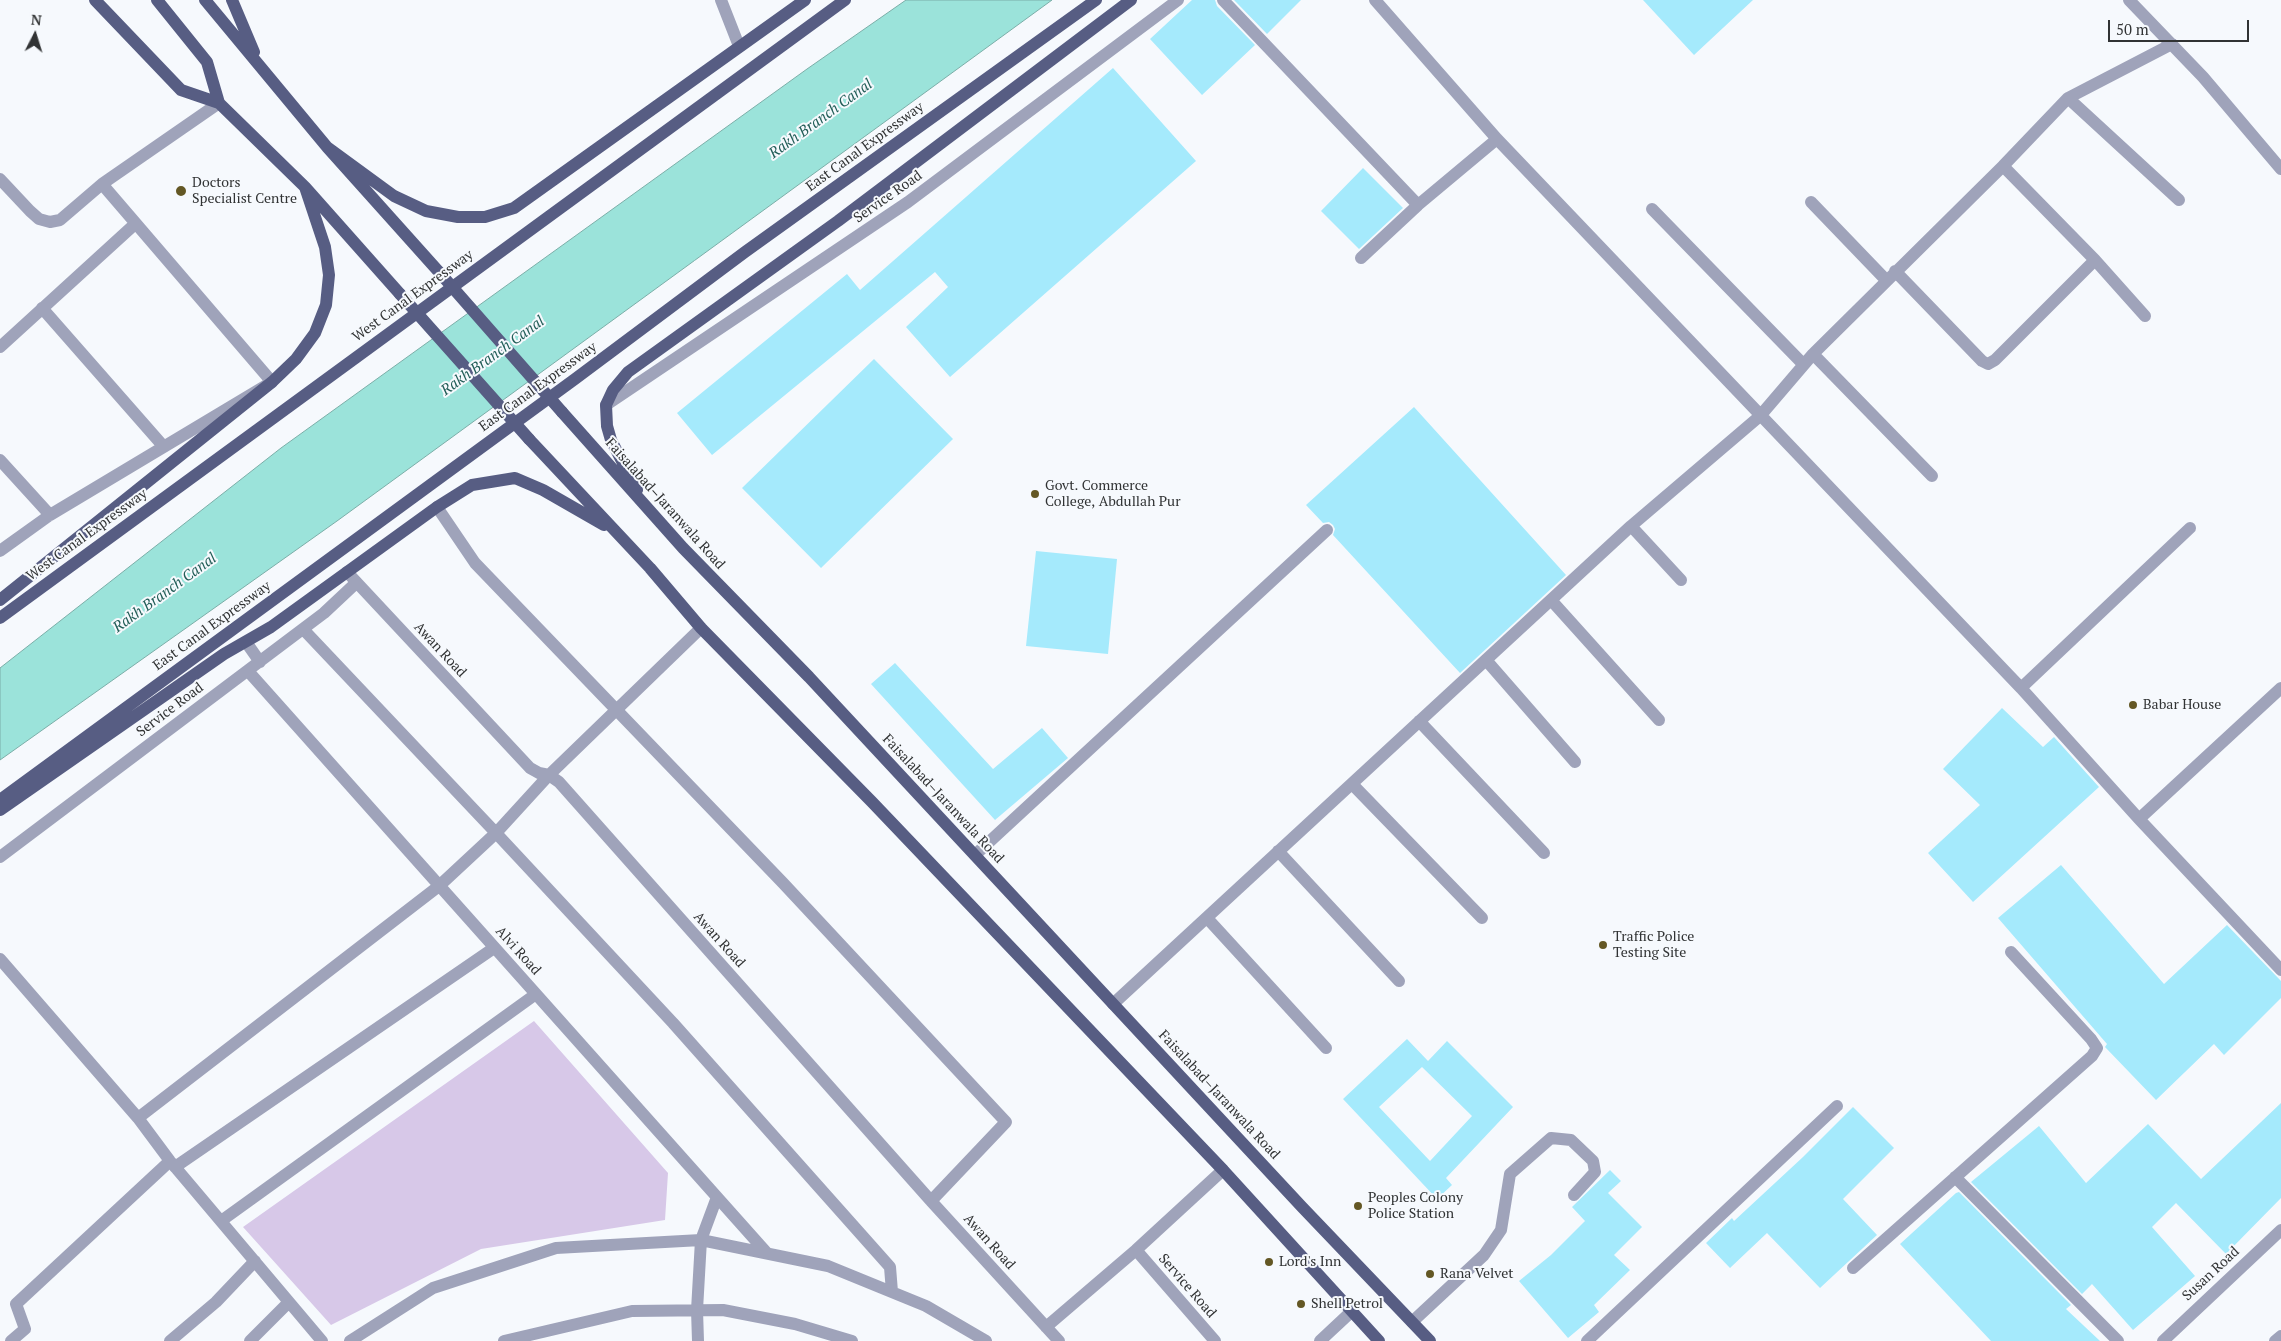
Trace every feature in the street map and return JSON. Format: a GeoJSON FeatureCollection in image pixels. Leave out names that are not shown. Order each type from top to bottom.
{"type":"FeatureCollection","features":[{"type":"Feature","properties":{"kind":"main road"},"geometry":{"type":"LineString","coordinates":[[95,0],[181,90],[219,103],[305,187],[529,440],[615,530],[701,628],[879,810],[1223,1170],[1379,1341]]}},
{"type":"Feature","properties":{"kind":"main road"},"geometry":{"type":"LineString","coordinates":[[157,0],[208,62],[219,103]]}},
{"type":"Feature","properties":{"kind":"main road"},"geometry":{"type":"LineString","coordinates":[[205,0],[327,147],[394,196],[426,211],[458,217],[485,217],[514,208],[805,0]]}},
{"type":"Feature","properties":{"kind":"main road"},"geometry":{"type":"LineString","coordinates":[[232,0],[258,63]]}},
{"type":"Feature","properties":{"kind":"main road","name":"West Canal Expressway"},"geometry":{"type":"LineString","coordinates":[[0,618],[845,0]]}},
{"type":"Feature","properties":{"kind":"main road","name":"East Canal Expressway"},"geometry":{"type":"LineString","coordinates":[[0,800],[575,379],[745,252],[1096,0]]}},
{"type":"Feature","properties":{"kind":"main road"},"geometry":{"type":"LineString","coordinates":[[646,507],[611,440],[607,426],[606,405],[613,390],[628,372],[838,221],[1131,0]]}},
{"type":"Feature","properties":{"kind":"main road","name":"Faisalabad–Jaranwala Road"},"geometry":{"type":"LineString","coordinates":[[327,147],[683,548],[810,677],[1113,1004],[1430,1341]]}},
{"type":"Feature","properties":{"kind":"main road"},"geometry":{"type":"LineString","coordinates":[[0,600],[272,382],[296,359],[315,333],[326,305],[329,275],[326,247],[305,187]]}},
{"type":"Feature","properties":{"kind":"main road"},"geometry":{"type":"LineString","coordinates":[[0,810],[224,654],[246,642],[347,572],[437,507],[472,485],[515,478],[544,490],[615,530]]}},
{"type":"Feature","properties":{"kind":"street"},"geometry":{"type":"LineString","coordinates":[[721,0],[739,46]]}},
{"type":"Feature","properties":{"kind":"street","name":"Service Road"},"geometry":{"type":"LineString","coordinates":[[606,405],[908,202],[1178,0]]}},
{"type":"Feature","properties":{"kind":"street"},"geometry":{"type":"LineString","coordinates":[[1223,0],[1418,205]]}},
{"type":"Feature","properties":{"kind":"street"},"geometry":{"type":"LineString","coordinates":[[1375,0],[1497,139],[2021,688],[2139,819],[2281,970]]}},
{"type":"Feature","properties":{"kind":"street"},"geometry":{"type":"LineString","coordinates":[[2129,0],[2203,77],[2281,169]]}},
{"type":"Feature","properties":{"kind":"street"},"geometry":{"type":"LineString","coordinates":[[1113,1004],[1631,526],[1760,416],[1803,364],[2003,166],[2068,98],[2172,44]]}},
{"type":"Feature","properties":{"kind":"street"},"geometry":{"type":"LineString","coordinates":[[2068,98],[2179,200]]}},
{"type":"Feature","properties":{"kind":"street"},"geometry":{"type":"LineString","coordinates":[[0,179],[30,212],[50,222],[60,220],[102,184],[219,103]]}},
{"type":"Feature","properties":{"kind":"street"},"geometry":{"type":"LineString","coordinates":[[1361,258],[1418,205],[1497,139]]}},
{"type":"Feature","properties":{"kind":"street"},"geometry":{"type":"LineString","coordinates":[[2003,166],[2095,260],[2145,316]]}},
{"type":"Feature","properties":{"kind":"street"},"geometry":{"type":"LineString","coordinates":[[0,551],[50,515],[272,382],[102,184]]}},
{"type":"Feature","properties":{"kind":"street"},"geometry":{"type":"LineString","coordinates":[[1811,202],[1982,361],[1988,364],[1995,360],[2095,260]]}},
{"type":"Feature","properties":{"kind":"street"},"geometry":{"type":"LineString","coordinates":[[1652,208],[1803,364]]}},
{"type":"Feature","properties":{"kind":"street"},"geometry":{"type":"LineString","coordinates":[[0,347],[135,224]]}},
{"type":"Feature","properties":{"kind":"street"},"geometry":{"type":"LineString","coordinates":[[42,308],[164,447]]}},
{"type":"Feature","properties":{"kind":"street"},"geometry":{"type":"LineString","coordinates":[[1813,354],[1932,476]]}},
{"type":"Feature","properties":{"kind":"street"},"geometry":{"type":"LineString","coordinates":[[0,460],[50,515]]}},
{"type":"Feature","properties":{"kind":"street"},"geometry":{"type":"LineString","coordinates":[[437,507],[475,563],[783,883],[1006,1122],[931,1201]]}},
{"type":"Feature","properties":{"kind":"street"},"geometry":{"type":"LineString","coordinates":[[1631,526],[1681,580]]}},
{"type":"Feature","properties":{"kind":"street"},"geometry":{"type":"LineString","coordinates":[[2021,688],[2190,528]]}},
{"type":"Feature","properties":{"kind":"street"},"geometry":{"type":"LineString","coordinates":[[975,855],[1327,530]]}},
{"type":"Feature","properties":{"kind":"street","name":"Awan Road"},"geometry":{"type":"LineString","coordinates":[[347,572],[530,768],[539,773],[549,774],[566,790],[931,1201],[1059,1341]]}},
{"type":"Feature","properties":{"kind":"street","name":"Service Road"},"geometry":{"type":"LineString","coordinates":[[0,857],[324,613],[356,583]]}},
{"type":"Feature","properties":{"kind":"street"},"geometry":{"type":"LineString","coordinates":[[1551,600],[1658,720]]}},
{"type":"Feature","properties":{"kind":"street"},"geometry":{"type":"LineString","coordinates":[[138,1118],[439,886],[496,833],[549,774],[701,628]]}},
{"type":"Feature","properties":{"kind":"street"},"geometry":{"type":"LineString","coordinates":[[302,629],[673,1023],[890,1267],[892,1292]]}},
{"type":"Feature","properties":{"kind":"street"},"geometry":{"type":"LineString","coordinates":[[246,642],[260,662]]}},
{"type":"Feature","properties":{"kind":"street"},"geometry":{"type":"LineString","coordinates":[[1486,660],[1575,762]]}},
{"type":"Feature","properties":{"kind":"street","name":"Alvi Road"},"geometry":{"type":"LineString","coordinates":[[248,671],[766,1252]]}},
{"type":"Feature","properties":{"kind":"street"},"geometry":{"type":"LineString","coordinates":[[2139,819],[2281,688]]}},
{"type":"Feature","properties":{"kind":"street"},"geometry":{"type":"LineString","coordinates":[[1419,722],[1544,853]]}},
{"type":"Feature","properties":{"kind":"street"},"geometry":{"type":"LineString","coordinates":[[1352,784],[1482,918]]}},
{"type":"Feature","properties":{"kind":"street"},"geometry":{"type":"LineString","coordinates":[[1278,852],[1399,981]]}},
{"type":"Feature","properties":{"kind":"street"},"geometry":{"type":"LineString","coordinates":[[1207,918],[1326,1048]]}},
{"type":"Feature","properties":{"kind":"street"},"geometry":{"type":"LineString","coordinates":[[11,1341],[25,1329],[16,1304],[173,1164],[494,948]]}},
{"type":"Feature","properties":{"kind":"street"},"geometry":{"type":"LineString","coordinates":[[1853,1268],[2092,1056],[2097,1048],[2091,1039],[2011,952]]}},
{"type":"Feature","properties":{"kind":"street"},"geometry":{"type":"LineString","coordinates":[[0,959],[138,1118],[173,1164],[322,1341]]}},
{"type":"Feature","properties":{"kind":"street"},"geometry":{"type":"LineString","coordinates":[[221,1221],[536,994]]}},
{"type":"Feature","properties":{"kind":"street"},"geometry":{"type":"LineString","coordinates":[[1587,1341],[1837,1106]]}},
{"type":"Feature","properties":{"kind":"street"},"geometry":{"type":"LineString","coordinates":[[1412,1322],[1484,1255],[1500,1230],[1510,1174],[1551,1138],[1571,1140],[1593,1161],[1595,1172],[1574,1195]]}},
{"type":"Feature","properties":{"kind":"street"},"geometry":{"type":"LineString","coordinates":[[1046,1327],[1136,1250],[1223,1170]]}},
{"type":"Feature","properties":{"kind":"street"},"geometry":{"type":"LineString","coordinates":[[1955,1176],[2118,1341]]}},
{"type":"Feature","properties":{"kind":"street"},"geometry":{"type":"LineString","coordinates":[[698,1341],[697,1310],[701,1240],[717,1197]]}},
{"type":"Feature","properties":{"kind":"street","name":"Susan Road"},"geometry":{"type":"LineString","coordinates":[[2162,1341],[2281,1230]]}},
{"type":"Feature","properties":{"kind":"street"},"geometry":{"type":"LineString","coordinates":[[350,1341],[433,1288],[556,1248],[701,1240],[828,1266],[926,1306],[986,1341]]}},
{"type":"Feature","properties":{"kind":"street","name":"Service Road"},"geometry":{"type":"LineString","coordinates":[[1136,1250],[1214,1341]]}},
{"type":"Feature","properties":{"kind":"street"},"geometry":{"type":"LineString","coordinates":[[170,1341],[216,1302],[254,1261]]}},
{"type":"Feature","properties":{"kind":"street"},"geometry":{"type":"LineString","coordinates":[[250,1341],[289,1302]]}},
{"type":"Feature","properties":{"kind":"street"},"geometry":{"type":"LineString","coordinates":[[504,1341],[632,1311],[697,1310],[723,1310],[795,1324],[852,1341]]}},
{"type":"Feature","properties":{"kind":"street"},"geometry":{"type":"LineString","coordinates":[[1320,1341],[1351,1312]]}},
{"type":"Feature","properties":{"kind":"street"},"geometry":{"type":"LineString","coordinates":[[2275,1341],[2281,1336]]}},
{"type":"Feature","properties":{"kind":"shaded area"},"geometry":{"type":"Polygon","coordinates":[[[534,1021],[668,1173],[665,1220],[481,1249],[331,1325],[243,1227],[534,1021]]]}},
{"type":"Feature","properties":{"kind":"water","name":"Rakh Branch Canal"},"geometry":{"type":"Polygon","coordinates":[[[906,0],[1052,0],[337,521],[0,760],[0,668],[281,448],[807,69],[906,0]]]}},
{"type":"Feature","properties":{"kind":"building"},"geometry":{"type":"Polygon","coordinates":[[[1192,0],[1215,0],[1217,6],[1255,45],[1202,95],[1150,39],[1192,0]]]}},
{"type":"Feature","properties":{"kind":"building"},"geometry":{"type":"Polygon","coordinates":[[[1234,0],[1301,0],[1267,34],[1234,0]]]}},
{"type":"Feature","properties":{"kind":"building"},"geometry":{"type":"Polygon","coordinates":[[[1643,0],[1753,0],[1694,55],[1643,0]]]}},
{"type":"Feature","properties":{"kind":"building"},"geometry":{"type":"Polygon","coordinates":[[[1113,68],[1196,161],[950,377],[906,327],[948,287],[935,272],[712,455],[677,413],[847,274],[860,290],[1113,68]]]}},
{"type":"Feature","properties":{"kind":"building"},"geometry":{"type":"Polygon","coordinates":[[[1363,168],[1403,208],[1359,249],[1321,211],[1363,168]]]}},
{"type":"Feature","properties":{"kind":"building"},"geometry":{"type":"Polygon","coordinates":[[[874,359],[953,439],[821,568],[742,488],[874,359]]]}},
{"type":"Feature","properties":{"kind":"building"},"geometry":{"type":"Polygon","coordinates":[[[1414,407],[1566,575],[1460,673],[1333,535],[1335,529],[1333,525],[1329,522],[1323,523],[1306,505],[1414,407]]]}},
{"type":"Feature","properties":{"kind":"building"},"geometry":{"type":"Polygon","coordinates":[[[1036,551],[1117,559],[1108,654],[1026,646],[1036,551]]]}},
{"type":"Feature","properties":{"kind":"building"},"geometry":{"type":"Polygon","coordinates":[[[895,663],[993,769],[1042,728],[1068,758],[995,820],[871,684],[895,663]]]}},
{"type":"Feature","properties":{"kind":"building"},"geometry":{"type":"Polygon","coordinates":[[[2002,708],[2043,747],[2054,737],[2099,787],[1973,902],[1928,853],[1980,805],[1943,769],[2002,708]]]}},
{"type":"Feature","properties":{"kind":"building"},"geometry":{"type":"Polygon","coordinates":[[[2061,865],[2164,984],[2227,925],[2281,981],[2281,998],[2224,1055],[2214,1044],[2156,1100],[2105,1047],[2107,1044],[1998,918],[2061,865]]]}},
{"type":"Feature","properties":{"kind":"building"},"geometry":{"type":"Polygon","coordinates":[[[1407,1039],[1428,1061],[1447,1041],[1513,1107],[1446,1178],[1452,1185],[1437,1199],[1343,1099],[1407,1039]],[[1422,1067],[1379,1107],[1430,1161],[1472,1116],[1422,1067]]]}},
{"type":"Feature","properties":{"kind":"building"},"geometry":{"type":"Polygon","coordinates":[[[2281,1103],[2281,1198],[2226,1254],[2176,1203],[2152,1227],[2195,1276],[2133,1330],[2092,1284],[2082,1294],[1971,1182],[2039,1126],[2086,1183],[2148,1124],[2201,1179],[2281,1103]]]}},
{"type":"Feature","properties":{"kind":"building"},"geometry":{"type":"Polygon","coordinates":[[[1853,1107],[1894,1148],[1843,1199],[1877,1235],[1820,1288],[1767,1233],[1730,1268],[1706,1243],[1732,1218],[1734,1221],[1803,1157],[1853,1107]]]}},
{"type":"Feature","properties":{"kind":"building"},"geometry":{"type":"Polygon","coordinates":[[[1610,1170],[1621,1181],[1608,1193],[1642,1227],[1614,1255],[1630,1270],[1594,1305],[1599,1312],[1568,1338],[1519,1281],[1551,1255],[1585,1221],[1572,1207],[1610,1170]]]}},
{"type":"Feature","properties":{"kind":"building"},"geometry":{"type":"Polygon","coordinates":[[[1959,1192],[2071,1305],[2066,1309],[2100,1341],[1991,1341],[1900,1244],[1959,1192]]]}},
{"type":"Feature","properties":{"kind":"place","name":"Doctors Specialist Centre"},"geometry":{"type":"Point","coordinates":[181,191]}},
{"type":"Feature","properties":{"kind":"place","name":"Govt. Commerce College, Abdullah Pur"},"geometry":{"type":"Point","coordinates":[1035,494]}},
{"type":"Feature","properties":{"kind":"place","name":"Babar House"},"geometry":{"type":"Point","coordinates":[2133,705]}},
{"type":"Feature","properties":{"kind":"place","name":"Traffic Police Testing Site"},"geometry":{"type":"Point","coordinates":[1603,945]}},
{"type":"Feature","properties":{"kind":"place","name":"Peoples Colony Police Station"},"geometry":{"type":"Point","coordinates":[1358,1206]}},
{"type":"Feature","properties":{"kind":"place","name":"Lord's Inn"},"geometry":{"type":"Point","coordinates":[1269,1262]}},
{"type":"Feature","properties":{"kind":"place","name":"Rana Velvet"},"geometry":{"type":"Point","coordinates":[1430,1274]}},
{"type":"Feature","properties":{"kind":"place","name":"Shell Petrol"},"geometry":{"type":"Point","coordinates":[1301,1304]}}]}
